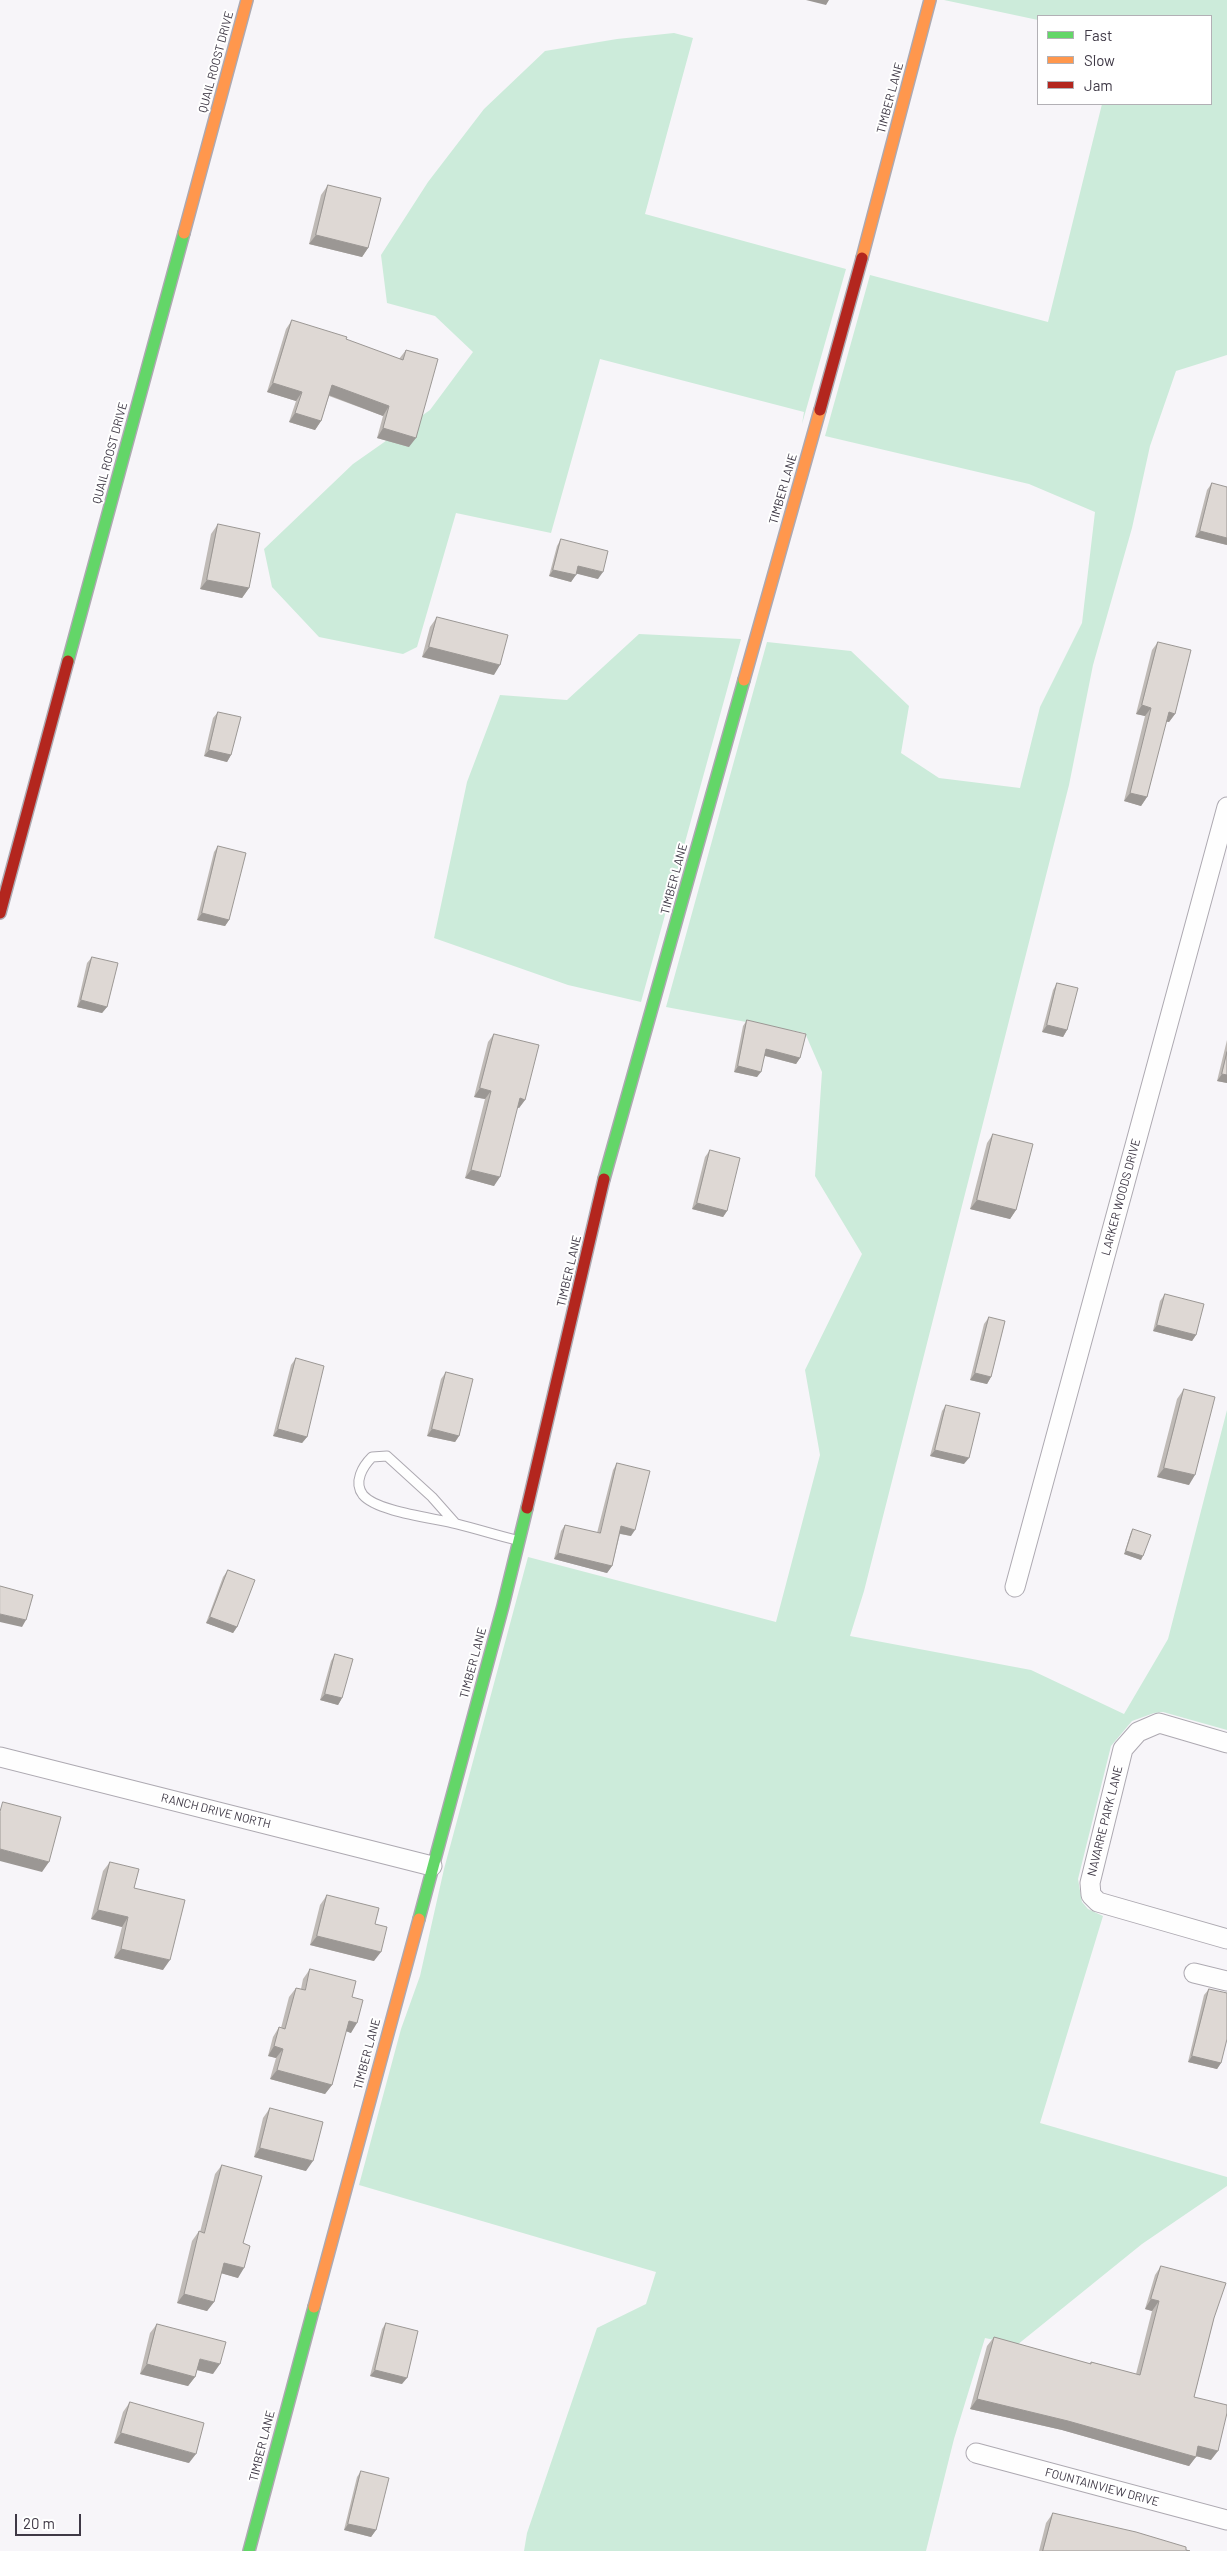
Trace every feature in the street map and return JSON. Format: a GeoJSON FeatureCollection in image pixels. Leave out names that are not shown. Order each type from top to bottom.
{"type":"FeatureCollection","features":[{"type":"Feature","properties":{"kind":"street","name":"QUAIL ROOST DRIVE"},"geometry":{"type":"LineString","coordinates":[[0,913],[246,0]]}},
{"type":"Feature","properties":{"kind":"street","name":"TIMBER LANE"},"geometry":{"type":"LineString","coordinates":[[249,2551],[519,1541],[601,1191],[855,286],[930,0]]}},
{"type":"Feature","properties":{"kind":"street","name":"LARKER WOODS DRIVE"},"geometry":{"type":"LineString","coordinates":[[1015,1587],[1227,807]]}},
{"type":"Feature","properties":{"kind":"street","name":"NAVARRE PARK LANE"},"geometry":{"type":"LineString","coordinates":[[1227,1743],[1159,1723],[1138,1732],[1123,1749],[1090,1882],[1091,1895],[1098,1902],[1227,1938]]}},
{"type":"Feature","properties":{"kind":"street","name":"RANCH DRIVE NORTH"},"geometry":{"type":"LineString","coordinates":[[0,1757],[432,1866]]}},
{"type":"Feature","properties":{"kind":"street"},"geometry":{"type":"LineString","coordinates":[[1194,1973],[1227,1981]]}},
{"type":"Feature","properties":{"kind":"street","name":"FOUNTAINVIEW DRIVE"},"geometry":{"type":"LineString","coordinates":[[976,2454],[1226,2516]]}},
{"type":"Feature","properties":{"kind":"lane"},"geometry":{"type":"LineString","coordinates":[[455,1523],[432,1497],[396,1462],[387,1456],[372,1457],[363,1466],[359,1484],[362,1494],[371,1501],[394,1510],[455,1523],[519,1541]]}},
{"type":"Feature","properties":{"kind":"green space"},"geometry":{"type":"Polygon","coordinates":[[[944,0],[1227,0],[1227,355],[1176,371],[1150,446],[1132,528],[1093,665],[1069,785],[864,1591],[850,1636],[1031,1670],[1124,1714],[1168,1639],[1227,1410],[1227,1730],[1163,1712],[1154,1713],[1132,1721],[1111,1746],[1078,1879],[1082,1902],[1088,1909],[1103,1916],[1040,2123],[1227,2177],[1227,2186],[1142,2244],[1017,2345],[985,2338],[954,2439],[926,2551],[524,2551],[527,2533],[597,2328],[646,2304],[656,2272],[359,2185],[401,2029],[420,1976],[444,1869],[528,1557],[776,1622],[820,1455],[805,1370],[862,1254],[815,1176],[822,1072],[805,1033],[666,1007],[767,642],[851,651],[909,706],[901,753],[939,778],[1020,788],[1040,707],[1082,623],[1095,512],[1029,484],[825,436],[870,275],[1048,322],[1102,105],[1212,105],[1212,15],[1037,15],[1037,20],[944,0]]]}},
{"type":"Feature","properties":{"kind":"green space"},"geometry":{"type":"Polygon","coordinates":[[[674,33],[693,38],[645,214],[846,269],[802,424],[804,412],[600,359],[551,533],[456,513],[417,647],[403,654],[319,637],[272,587],[264,549],[353,464],[430,410],[473,352],[435,316],[387,303],[381,255],[428,182],[484,109],[545,51],[617,39],[674,33]]]}},
{"type":"Feature","properties":{"kind":"green space"},"geometry":{"type":"Polygon","coordinates":[[[639,634],[741,639],[641,1002],[568,985],[434,938],[467,782],[500,695],[567,700],[639,634]]]}},
{"type":"Feature","properties":{"kind":"building"},"geometry":{"type":"Polygon","coordinates":[[[328,185],[381,198],[368,248],[316,235],[328,185]]]}},
{"type":"Feature","properties":{"kind":"building"},"geometry":{"type":"Polygon","coordinates":[[[292,320],[347,337],[346,339],[403,360],[406,350],[438,359],[416,438],[383,428],[389,406],[332,385],[321,421],[295,413],[302,392],[273,383],[292,320]]]}},
{"type":"Feature","properties":{"kind":"building"},"geometry":{"type":"Polygon","coordinates":[[[1212,483],[1227,487],[1227,538],[1200,531],[1212,483]]]}},
{"type":"Feature","properties":{"kind":"building"},"geometry":{"type":"Polygon","coordinates":[[[218,524],[260,533],[249,588],[207,580],[218,524]]]}},
{"type":"Feature","properties":{"kind":"building"},"geometry":{"type":"Polygon","coordinates":[[[561,539],[608,551],[603,572],[578,566],[576,575],[553,570],[561,539]]]}},
{"type":"Feature","properties":{"kind":"building"},"geometry":{"type":"Polygon","coordinates":[[[437,617],[508,635],[500,665],[429,647],[437,617]]]}},
{"type":"Feature","properties":{"kind":"building"},"geometry":{"type":"Polygon","coordinates":[[[1158,642],[1191,650],[1175,714],[1169,712],[1147,797],[1130,793],[1151,708],[1142,705],[1158,642]]]}},
{"type":"Feature","properties":{"kind":"building"},"geometry":{"type":"Polygon","coordinates":[[[218,712],[241,717],[231,755],[209,750],[218,712]]]}},
{"type":"Feature","properties":{"kind":"building"},"geometry":{"type":"Polygon","coordinates":[[[218,846],[246,853],[229,920],[202,913],[218,846]]]}},
{"type":"Feature","properties":{"kind":"building"},"geometry":{"type":"Polygon","coordinates":[[[92,957],[118,963],[107,1007],[81,1000],[92,957]]]}},
{"type":"Feature","properties":{"kind":"building"},"geometry":{"type":"Polygon","coordinates":[[[1057,983],[1078,988],[1067,1030],[1047,1025],[1057,983]]]}},
{"type":"Feature","properties":{"kind":"building"},"geometry":{"type":"Polygon","coordinates":[[[747,1020],[806,1034],[800,1058],[766,1049],[761,1072],[738,1066],[747,1020]]]}},
{"type":"Feature","properties":{"kind":"building"},"geometry":{"type":"Polygon","coordinates":[[[494,1034],[539,1045],[525,1100],[520,1098],[500,1177],[471,1170],[491,1091],[480,1088],[494,1034]]]}},
{"type":"Feature","properties":{"kind":"building"},"geometry":{"type":"Polygon","coordinates":[[[1227,1052],[1227,1075],[1222,1074],[1227,1052]]]}},
{"type":"Feature","properties":{"kind":"building"},"geometry":{"type":"Polygon","coordinates":[[[993,1134],[1033,1144],[1016,1210],[977,1200],[993,1134]]]}},
{"type":"Feature","properties":{"kind":"building"},"geometry":{"type":"Polygon","coordinates":[[[710,1150],[740,1158],[727,1211],[697,1203],[710,1150]]]}},
{"type":"Feature","properties":{"kind":"building"},"geometry":{"type":"Polygon","coordinates":[[[1165,1294],[1204,1304],[1196,1335],[1157,1325],[1165,1294]]]}},
{"type":"Feature","properties":{"kind":"building"},"geometry":{"type":"Polygon","coordinates":[[[989,1317],[1005,1321],[991,1377],[975,1373],[989,1317]]]}},
{"type":"Feature","properties":{"kind":"building"},"geometry":{"type":"Polygon","coordinates":[[[296,1358],[324,1366],[307,1437],[278,1429],[296,1358]]]}},
{"type":"Feature","properties":{"kind":"building"},"geometry":{"type":"Polygon","coordinates":[[[446,1372],[473,1379],[459,1436],[432,1429],[446,1372]]]}},
{"type":"Feature","properties":{"kind":"building"},"geometry":{"type":"Polygon","coordinates":[[[1184,1389],[1215,1397],[1195,1475],[1164,1468],[1184,1389]]]}},
{"type":"Feature","properties":{"kind":"building"},"geometry":{"type":"Polygon","coordinates":[[[946,1405],[980,1413],[969,1458],[935,1450],[946,1405]]]}},
{"type":"Feature","properties":{"kind":"building"},"geometry":{"type":"Polygon","coordinates":[[[617,1463],[650,1471],[635,1530],[621,1526],[612,1566],[558,1553],[565,1525],[600,1533],[617,1463]]]}},
{"type":"Feature","properties":{"kind":"building"},"geometry":{"type":"Polygon","coordinates":[[[1133,1529],[1151,1535],[1143,1556],[1126,1551],[1133,1529]]]}},
{"type":"Feature","properties":{"kind":"building"},"geometry":{"type":"Polygon","coordinates":[[[228,1570],[255,1580],[237,1627],[210,1617],[228,1570]]]}},
{"type":"Feature","properties":{"kind":"building"},"geometry":{"type":"Polygon","coordinates":[[[0,1586],[33,1595],[26,1620],[0,1614],[0,1586]]]}},
{"type":"Feature","properties":{"kind":"building"},"geometry":{"type":"Polygon","coordinates":[[[335,1654],[353,1659],[342,1698],[325,1694],[335,1654]]]}},
{"type":"Feature","properties":{"kind":"building"},"geometry":{"type":"Polygon","coordinates":[[[3,1802],[61,1817],[49,1862],[0,1849],[0,1812],[3,1802]]]}},
{"type":"Feature","properties":{"kind":"building"},"geometry":{"type":"Polygon","coordinates":[[[110,1862],[139,1869],[134,1888],[185,1900],[170,1960],[121,1949],[128,1917],[98,1910],[110,1862]]]}},
{"type":"Feature","properties":{"kind":"building"},"geometry":{"type":"Polygon","coordinates":[[[327,1895],[379,1908],[375,1924],[387,1927],[381,1952],[317,1936],[327,1895]]]}},
{"type":"Feature","properties":{"kind":"building"},"geometry":{"type":"Polygon","coordinates":[[[310,1969],[356,1981],[352,1997],[363,2000],[357,2023],[349,2021],[332,2085],[277,2070],[283,2049],[274,2046],[279,2027],[285,2029],[296,1988],[305,1990],[310,1969]]]}},
{"type":"Feature","properties":{"kind":"building"},"geometry":{"type":"Polygon","coordinates":[[[1209,1989],[1227,1993],[1227,2039],[1221,2063],[1192,2056],[1209,1989]]]}},
{"type":"Feature","properties":{"kind":"building"},"geometry":{"type":"Polygon","coordinates":[[[270,2108],[323,2122],[313,2161],[260,2148],[270,2108]]]}},
{"type":"Feature","properties":{"kind":"building"},"geometry":{"type":"Polygon","coordinates":[[[222,2165],[262,2176],[243,2243],[250,2246],[244,2268],[224,2263],[214,2302],[184,2294],[199,2231],[204,2233],[222,2165]]]}},
{"type":"Feature","properties":{"kind":"building"},"geometry":{"type":"Polygon","coordinates":[[[1161,2266],[1226,2283],[1214,2318],[1194,2397],[1227,2405],[1227,2413],[1218,2451],[1198,2446],[1196,2457],[1068,2421],[977,2399],[994,2337],[1091,2364],[1091,2362],[1140,2375],[1159,2301],[1151,2299],[1161,2266]]]}},
{"type":"Feature","properties":{"kind":"building"},"geometry":{"type":"Polygon","coordinates":[[[386,2323],[418,2331],[407,2378],[375,2370],[386,2323]]]}},
{"type":"Feature","properties":{"kind":"building"},"geometry":{"type":"Polygon","coordinates":[[[157,2324],[226,2342],[220,2364],[200,2359],[195,2377],[147,2364],[157,2324]]]}},
{"type":"Feature","properties":{"kind":"building"},"geometry":{"type":"Polygon","coordinates":[[[130,2402],[204,2423],[196,2454],[121,2433],[130,2402]]]}},
{"type":"Feature","properties":{"kind":"building"},"geometry":{"type":"Polygon","coordinates":[[[361,2471],[389,2478],[376,2530],[348,2524],[361,2471]]]}},
{"type":"Feature","properties":{"kind":"building"},"geometry":{"type":"Polygon","coordinates":[[[1053,2513],[1136,2532],[1186,2547],[1186,2550],[1190,2551],[1043,2551],[1053,2513]]]}},
{"type":"Feature","properties":{"kind":"traffic: fast"},"geometry":{"type":"LineString","coordinates":[[68,661],[184,233]]}},
{"type":"Feature","properties":{"kind":"traffic: fast"},"geometry":{"type":"LineString","coordinates":[[604,1179],[744,680]]}},
{"type":"Feature","properties":{"kind":"traffic: fast"},"geometry":{"type":"LineString","coordinates":[[419,1919],[503,1606],[527,1508]]}},
{"type":"Feature","properties":{"kind":"traffic: fast"},"geometry":{"type":"LineString","coordinates":[[249,2551],[314,2307]]}},
{"type":"Feature","properties":{"kind":"traffic: slow"},"geometry":{"type":"LineString","coordinates":[[184,233],[247,0]]}},
{"type":"Feature","properties":{"kind":"traffic: slow"},"geometry":{"type":"LineString","coordinates":[[862,258],[930,0]]}},
{"type":"Feature","properties":{"kind":"traffic: slow"},"geometry":{"type":"LineString","coordinates":[[744,680],[820,410]]}},
{"type":"Feature","properties":{"kind":"traffic: slow"},"geometry":{"type":"LineString","coordinates":[[314,2307],[419,1919]]}},
{"type":"Feature","properties":{"kind":"traffic: jam"},"geometry":{"type":"LineString","coordinates":[[820,410],[862,258]]}},
{"type":"Feature","properties":{"kind":"traffic: jam"},"geometry":{"type":"LineString","coordinates":[[0,913],[68,661]]}},
{"type":"Feature","properties":{"kind":"traffic: jam"},"geometry":{"type":"LineString","coordinates":[[527,1508],[604,1179]]}}]}
